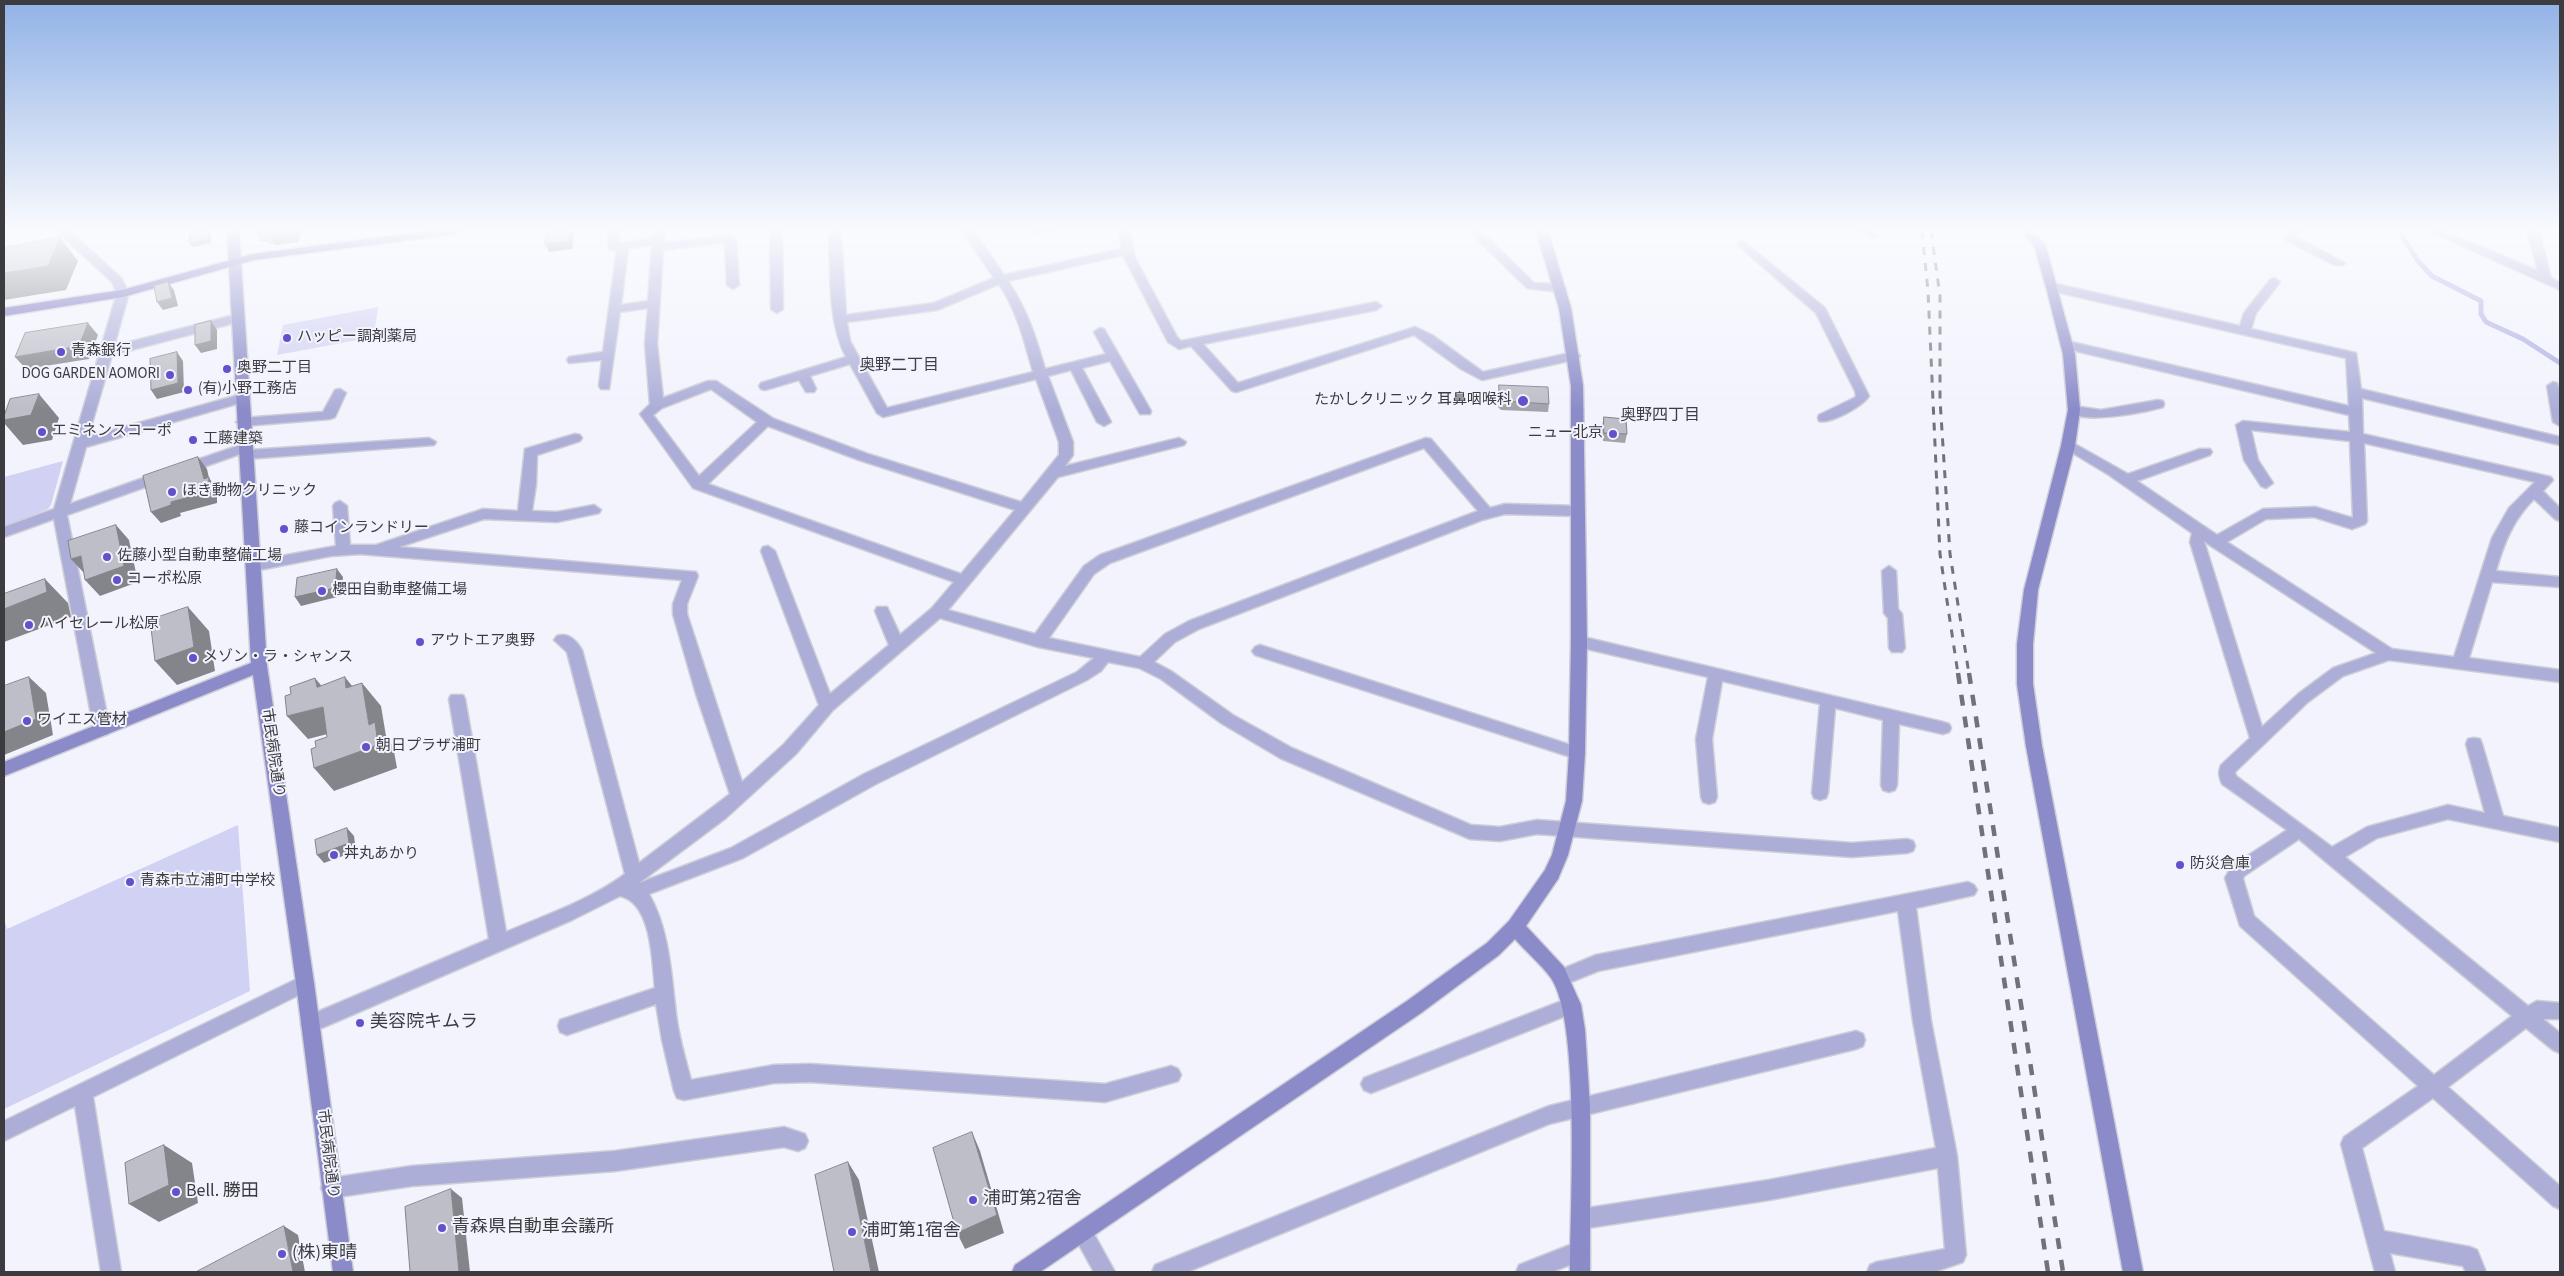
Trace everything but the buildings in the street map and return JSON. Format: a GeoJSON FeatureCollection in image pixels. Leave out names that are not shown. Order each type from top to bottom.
{"type":"FeatureCollection","features":[{"type":"Feature","properties":{"kind":"main road"},"geometry":{"type":"LineString","coordinates":[[4,312],[132,291]]}},
{"type":"Feature","properties":{"kind":"street","name":"市民病院通り"},"geometry":{"type":"LineString","coordinates":[[236,291],[260,666],[305,983],[342,1272]]}},
{"type":"Feature","properties":{"kind":"street"},"geometry":{"type":"LineString","coordinates":[[604,386],[618,291]]}},
{"type":"Feature","properties":{"kind":"street"},"geometry":{"type":"LineString","coordinates":[[654,291],[652,352],[657,405]]}},
{"type":"Feature","properties":{"kind":"street"},"geometry":{"type":"LineString","coordinates":[[777,291],[777,309]]}},
{"type":"Feature","properties":{"kind":"street"},"geometry":{"type":"LineString","coordinates":[[838,291],[840,320],[844,341],[873,397],[886,414],[1112,356]]}},
{"type":"Feature","properties":{"kind":"street"},"geometry":{"type":"LineString","coordinates":[[840,320],[937,306],[974,291]]}},
{"type":"Feature","properties":{"kind":"street"},"geometry":{"type":"LineString","coordinates":[[629,885],[739,796],[790,748],[827,706],[937,612],[1053,474],[1066,454],[1066,442],[1040,373],[1019,306],[1007,291]]}},
{"type":"Feature","properties":{"kind":"street"},"geometry":{"type":"LineString","coordinates":[[1147,291],[1172,339],[1179,345],[1376,306]]}},
{"type":"Feature","properties":{"kind":"street"},"geometry":{"type":"LineString","coordinates":[[1022,1272],[1414,1007],[1493,949],[1515,927],[1552,874],[1568,828],[1574,801],[1579,642],[1578,420],[1574,356],[1561,291]]}},
{"type":"Feature","properties":{"kind":"street"},"geometry":{"type":"LineString","coordinates":[[1798,291],[1821,310],[1863,396],[1859,401],[1824,418]]}},
{"type":"Feature","properties":{"kind":"street"},"geometry":{"type":"LineString","coordinates":[[2053,291],[2066,345],[2074,410],[2068,446],[2032,590],[2025,644],[2026,684],[2034,746],[2133,1272]]}},
{"type":"Feature","properties":{"kind":"street"},"geometry":{"type":"LineString","coordinates":[[2068,291],[2352,356],[2360,521],[2352,524],[2315,512],[2263,514],[2216,542]]}},
{"type":"Feature","properties":{"kind":"street"},"geometry":{"type":"LineString","coordinates":[[2245,330],[2250,313],[2267,291]]}},
{"type":"Feature","properties":{"kind":"street"},"geometry":{"type":"LineString","coordinates":[[102,730],[60,512],[123,293]]}},
{"type":"Feature","properties":{"kind":"street"},"geometry":{"type":"LineString","coordinates":[[616,309],[653,304]]}},
{"type":"Feature","properties":{"kind":"street"},"geometry":{"type":"LineString","coordinates":[[107,352],[238,318]]}},
{"type":"Feature","properties":{"kind":"street"},"geometry":{"type":"LineString","coordinates":[[1194,342],[1236,388],[1415,331],[1421,333],[1444,352],[1482,376],[1574,356]]}},
{"type":"Feature","properties":{"kind":"street"},"geometry":{"type":"LineString","coordinates":[[1100,332],[1145,411]]}},
{"type":"Feature","properties":{"kind":"street"},"geometry":{"type":"LineString","coordinates":[[2066,345],[2355,412]]}},
{"type":"Feature","properties":{"kind":"street"},"geometry":{"type":"LineString","coordinates":[[573,360],[608,354]]}},
{"type":"Feature","properties":{"kind":"street"},"geometry":{"type":"LineString","coordinates":[[765,386],[852,359]]}},
{"type":"Feature","properties":{"kind":"street"},"geometry":{"type":"LineString","coordinates":[[1074,366],[1104,422]]}},
{"type":"Feature","properties":{"kind":"street"},"geometry":{"type":"LineString","coordinates":[[802,374],[810,389]]}},
{"type":"Feature","properties":{"kind":"street"},"geometry":{"type":"LineString","coordinates":[[962,580],[698,485],[646,414],[657,405],[712,384],[734,397],[766,421],[874,460],[1024,508]]}},
{"type":"Feature","properties":{"kind":"street"},"geometry":{"type":"LineString","coordinates":[[2553,386],[2560,422]]}},
{"type":"Feature","properties":{"kind":"street"},"geometry":{"type":"LineString","coordinates":[[2355,392],[2560,441]]}},
{"type":"Feature","properties":{"kind":"street"},"geometry":{"type":"LineString","coordinates":[[243,422],[325,416],[330,414],[340,393]]}},
{"type":"Feature","properties":{"kind":"street"},"geometry":{"type":"LineString","coordinates":[[79,444],[242,398]]}},
{"type":"Feature","properties":{"kind":"street"},"geometry":{"type":"LineString","coordinates":[[2074,410],[2101,414],[2158,404]]}},
{"type":"Feature","properties":{"kind":"street"},"geometry":{"type":"LineString","coordinates":[[698,485],[766,421]]}},
{"type":"Feature","properties":{"kind":"street"},"geometry":{"type":"LineString","coordinates":[[2266,483],[2251,460],[2244,426],[2356,437],[2546,480],[2514,511],[2499,538],[2460,662]]}},
{"type":"Feature","properties":{"kind":"street"},"geometry":{"type":"LineString","coordinates":[[524,515],[529,484],[530,452],[575,438]]}},
{"type":"Feature","properties":{"kind":"street"},"geometry":{"type":"LineString","coordinates":[[4,532],[246,451],[429,442]]}},
{"type":"Feature","properties":{"kind":"street"},"geometry":{"type":"LineString","coordinates":[[1053,474],[1179,442]]}},
{"type":"Feature","properties":{"kind":"street"},"geometry":{"type":"LineString","coordinates":[[1038,640],[1089,570],[1106,559],[1426,442],[1487,513]]}},
{"type":"Feature","properties":{"kind":"street"},"geometry":{"type":"LineString","coordinates":[[2068,446],[2100,461],[2128,479],[2156,503],[2389,654]]}},
{"type":"Feature","properties":{"kind":"street"},"geometry":{"type":"LineString","coordinates":[[2128,479],[2205,452]]}},
{"type":"Feature","properties":{"kind":"street"},"geometry":{"type":"LineString","coordinates":[[2535,492],[2560,516]]}},
{"type":"Feature","properties":{"kind":"street"},"geometry":{"type":"LineString","coordinates":[[340,506],[342,549]]}},
{"type":"Feature","properties":{"kind":"street"},"geometry":{"type":"LineString","coordinates":[[1142,663],[1170,638],[1194,625],[1487,513],[1505,509],[1578,510]]}},
{"type":"Feature","properties":{"kind":"street"},"geometry":{"type":"LineString","coordinates":[[380,550],[397,542],[483,514],[557,517],[594,510]]}},
{"type":"Feature","properties":{"kind":"street"},"geometry":{"type":"LineString","coordinates":[[2200,532],[2198,542],[2258,740]]}},
{"type":"Feature","properties":{"kind":"street"},"geometry":{"type":"LineString","coordinates":[[254,566],[342,549],[380,550],[691,576],[680,604],[680,614],[704,694],[739,796]]}},
{"type":"Feature","properties":{"kind":"street"},"geometry":{"type":"LineString","coordinates":[[768,551],[827,706]]}},
{"type":"Feature","properties":{"kind":"street"},"geometry":{"type":"LineString","coordinates":[[1888,571],[1897,648]]}},
{"type":"Feature","properties":{"kind":"street"},"geometry":{"type":"LineString","coordinates":[[2487,576],[2560,582]]}},
{"type":"Feature","properties":{"kind":"street"},"geometry":{"type":"LineString","coordinates":[[882,611],[897,646]]}},
{"type":"Feature","properties":{"kind":"street"},"geometry":{"type":"LineString","coordinates":[[937,612],[1038,640],[1142,663],[1166,675],[1227,719],[1286,753],[1470,832],[1500,834],[1537,827],[1852,850],[1907,846]]}},
{"type":"Feature","properties":{"kind":"street"},"geometry":{"type":"LineString","coordinates":[[562,640],[567,642],[574,650],[629,885],[642,899],[650,912],[684,1090],[774,1074],[810,1074],[1105,1093],[1171,1076]]}},
{"type":"Feature","properties":{"kind":"street"},"geometry":{"type":"LineString","coordinates":[[1579,642],[1944,728]]}},
{"type":"Feature","properties":{"kind":"street"},"geometry":{"type":"LineString","coordinates":[[1260,651],[1503,732],[1577,753]]}},
{"type":"Feature","properties":{"kind":"street"},"geometry":{"type":"LineString","coordinates":[[2560,676],[2389,654],[2338,672],[2303,698],[2226,770],[2228,779],[2300,830],[2560,1044]]}},
{"type":"Feature","properties":{"kind":"street"},"geometry":{"type":"LineString","coordinates":[[310,1024],[566,915],[629,885],[737,853],[870,779],[1090,672],[1104,656]]}},
{"type":"Feature","properties":{"kind":"street"},"geometry":{"type":"LineString","coordinates":[[4,769],[260,666]]}},
{"type":"Feature","properties":{"kind":"street"},"geometry":{"type":"LineString","coordinates":[[1708,797],[1704,739],[1716,673]]}},
{"type":"Feature","properties":{"kind":"street"},"geometry":{"type":"LineString","coordinates":[[457,699],[499,944]]}},
{"type":"Feature","properties":{"kind":"street"},"geometry":{"type":"LineString","coordinates":[[1820,793],[1828,701]]}},
{"type":"Feature","properties":{"kind":"street"},"geometry":{"type":"LineString","coordinates":[[1889,785],[1891,716]]}},
{"type":"Feature","properties":{"kind":"street"},"geometry":{"type":"LineString","coordinates":[[2474,744],[2496,821]]}},
{"type":"Feature","properties":{"kind":"street"},"geometry":{"type":"LineString","coordinates":[[2331,856],[2373,832],[2440,813],[2455,813],[2560,835]]}},
{"type":"Feature","properties":{"kind":"street"},"geometry":{"type":"LineString","coordinates":[[2300,830],[2238,871],[2234,878],[2246,920],[2560,1199]]}},
{"type":"Feature","properties":{"kind":"street"},"geometry":{"type":"LineString","coordinates":[[1561,978],[1596,963],[1968,890]]}},
{"type":"Feature","properties":{"kind":"street"},"geometry":{"type":"LineString","coordinates":[[1877,1272],[1945,1260],[1956,1255],[1948,1156],[1922,1021],[1906,902]]}},
{"type":"Feature","properties":{"kind":"street"},"geometry":{"type":"LineString","coordinates":[[1515,927],[1561,978],[1572,1005],[1576,1030],[1580,1107],[1580,1272]]}},
{"type":"Feature","properties":{"kind":"street"},"geometry":{"type":"LineString","coordinates":[[4,1130],[305,983]]}},
{"type":"Feature","properties":{"kind":"street"},"geometry":{"type":"LineString","coordinates":[[566,1026],[664,993]]}},
{"type":"Feature","properties":{"kind":"street"},"geometry":{"type":"LineString","coordinates":[[1371,1084],[1572,1005]]}},
{"type":"Feature","properties":{"kind":"street"},"geometry":{"type":"LineString","coordinates":[[2385,1272],[2351,1144],[2537,1010],[2560,1011]]}},
{"type":"Feature","properties":{"kind":"street"},"geometry":{"type":"LineString","coordinates":[[1162,1272],[1549,1115],[1856,1040]]}},
{"type":"Feature","properties":{"kind":"street"},"geometry":{"type":"LineString","coordinates":[[82,1092],[111,1272]]}},
{"type":"Feature","properties":{"kind":"street"},"geometry":{"type":"LineString","coordinates":[[331,1188],[412,1176],[615,1161],[784,1138],[798,1142]]}},
{"type":"Feature","properties":{"kind":"street"},"geometry":{"type":"LineString","coordinates":[[1581,1219],[1769,1190],[1948,1156]]}},
{"type":"Feature","properties":{"kind":"street"},"geometry":{"type":"LineString","coordinates":[[1082,1232],[1105,1272]]}},
{"type":"Feature","properties":{"kind":"street"},"geometry":{"type":"LineString","coordinates":[[2375,1240],[2470,1257],[2476,1272]]}},
{"type":"Feature","properties":{"kind":"street"},"geometry":{"type":"LineString","coordinates":[[1526,1272],[1580,1251]]}},
{"type":"Feature","properties":{"kind":"shaded area"},"geometry":{"type":"Polygon","coordinates":[[[378,307],[374,337],[277,355],[283,325],[378,307]]]}},
{"type":"Feature","properties":{"kind":"shaded area"},"geometry":{"type":"Polygon","coordinates":[[[63,461],[51,505],[48,509],[4,527],[4,477],[63,461]]]}},
{"type":"Feature","properties":{"kind":"shaded area"},"geometry":{"type":"Polygon","coordinates":[[[238,825],[250,991],[4,1109],[4,919],[7,929],[238,825]]]}},
{"type":"Feature","properties":{"kind":"waterway"},"geometry":{"type":"LineString","coordinates":[[2461,291],[2481,301],[2481,314],[2486,322],[2523,339],[2560,363]]}},
{"type":"Feature","properties":{"kind":"railway"},"geometry":{"type":"LineString","coordinates":[[1928,291],[1940,554],[1958,674]]}},
{"type":"Feature","properties":{"kind":"railway"},"geometry":{"type":"LineString","coordinates":[[1939,291],[1940,400],[1950,554],[1969,674]]}},
{"type":"Feature","properties":{"kind":"railway"},"geometry":{"type":"LineString","coordinates":[[1958,673],[2048,1272]]}},
{"type":"Feature","properties":{"kind":"railway"},"geometry":{"type":"LineString","coordinates":[[1969,673],[2063,1272]]}},
{"type":"Feature","properties":{"kind":"place","name":"ハッピー調剤薬局"},"geometry":{"type":"Point","coordinates":[287,338]}},
{"type":"Feature","properties":{"kind":"place","name":"青森銀行"},"geometry":{"type":"Point","coordinates":[61,352]}},
{"type":"Feature","properties":{"kind":"place","name":"奥野二丁目"},"geometry":{"type":"Point","coordinates":[227,369]}},
{"type":"Feature","properties":{"kind":"place","name":"DOG GARDEN AOMORI"},"geometry":{"type":"Point","coordinates":[170,375]}},
{"type":"Feature","properties":{"kind":"place","name":"(有)小野工務店"},"geometry":{"type":"Point","coordinates":[188,390]}},
{"type":"Feature","properties":{"kind":"place","name":"たかしクリニック 耳鼻咽喉科"},"geometry":{"type":"Point","coordinates":[1523,401]}},
{"type":"Feature","properties":{"kind":"place","name":"エミネンスコーポ"},"geometry":{"type":"Point","coordinates":[42,432]}},
{"type":"Feature","properties":{"kind":"place","name":"ニュー北京"},"geometry":{"type":"Point","coordinates":[1613,434]}},
{"type":"Feature","properties":{"kind":"place","name":"工藤建築"},"geometry":{"type":"Point","coordinates":[193,440]}},
{"type":"Feature","properties":{"kind":"place","name":"ほき動物クリニック"},"geometry":{"type":"Point","coordinates":[172,492]}},
{"type":"Feature","properties":{"kind":"place","name":"藤コインランドリー"},"geometry":{"type":"Point","coordinates":[284,529]}},
{"type":"Feature","properties":{"kind":"place","name":"佐藤小型自動車整備工場"},"geometry":{"type":"Point","coordinates":[107,557]}},
{"type":"Feature","properties":{"kind":"place","name":"コーポ松原"},"geometry":{"type":"Point","coordinates":[117,580]}},
{"type":"Feature","properties":{"kind":"place","name":"櫻田自動車整備工場"},"geometry":{"type":"Point","coordinates":[322,591]}},
{"type":"Feature","properties":{"kind":"place","name":"ハイセレール松原"},"geometry":{"type":"Point","coordinates":[29,625]}},
{"type":"Feature","properties":{"kind":"place","name":"アウトエア奥野"},"geometry":{"type":"Point","coordinates":[420,642]}},
{"type":"Feature","properties":{"kind":"place","name":"メゾン・ラ・シャンス"},"geometry":{"type":"Point","coordinates":[193,658]}},
{"type":"Feature","properties":{"kind":"place","name":"ワイエス管材"},"geometry":{"type":"Point","coordinates":[27,721]}},
{"type":"Feature","properties":{"kind":"place","name":"朝日プラザ浦町"},"geometry":{"type":"Point","coordinates":[366,747]}},
{"type":"Feature","properties":{"kind":"place","name":"丼丸あかり"},"geometry":{"type":"Point","coordinates":[334,855]}},
{"type":"Feature","properties":{"kind":"place","name":"防災倉庫"},"geometry":{"type":"Point","coordinates":[2180,865]}},
{"type":"Feature","properties":{"kind":"place","name":"青森市立浦町中学校"},"geometry":{"type":"Point","coordinates":[130,882]}},
{"type":"Feature","properties":{"kind":"place","name":"美容院キムラ"},"geometry":{"type":"Point","coordinates":[360,1023]}},
{"type":"Feature","properties":{"kind":"place","name":"Bell. 勝田"},"geometry":{"type":"Point","coordinates":[176,1192]}},
{"type":"Feature","properties":{"kind":"place","name":"浦町第2宿舎"},"geometry":{"type":"Point","coordinates":[973,1200]}},
{"type":"Feature","properties":{"kind":"place","name":"青森県自動車会議所"},"geometry":{"type":"Point","coordinates":[442,1228]}},
{"type":"Feature","properties":{"kind":"place","name":"浦町第1宿舎"},"geometry":{"type":"Point","coordinates":[852,1232]}},
{"type":"Feature","properties":{"kind":"place","name":"(株)東晴"},"geometry":{"type":"Point","coordinates":[282,1254]}},
{"type":"Feature","properties":{"kind":"district","name":"奥野二丁目"},"geometry":{"type":"Point","coordinates":[899,366]}},
{"type":"Feature","properties":{"kind":"district","name":"奥野四丁目"},"geometry":{"type":"Point","coordinates":[1660,416]}}]}
